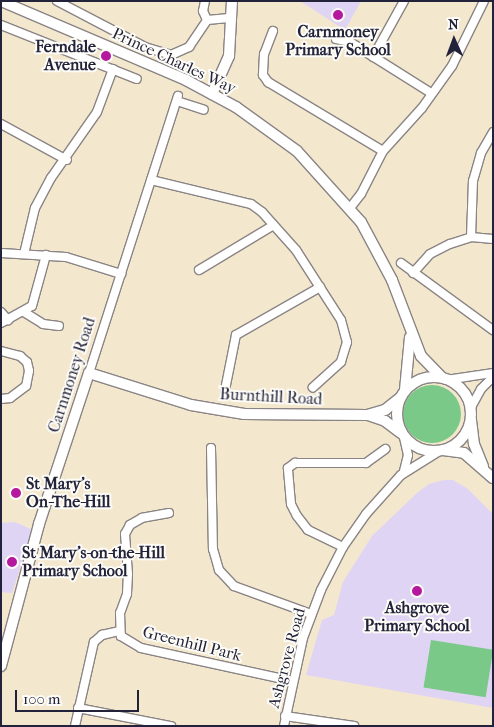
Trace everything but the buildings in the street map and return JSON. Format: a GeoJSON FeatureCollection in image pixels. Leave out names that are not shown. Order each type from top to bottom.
{"type":"FeatureCollection","features":[{"type":"Feature","properties":{"kind":"street","name":"Prince Charles Way"},"geometry":{"type":"LineString","coordinates":[[1,1],[160,68],[212,94],[271,130],[297,151],[350,208],[382,258],[424,362],[444,379]]}},
{"type":"Feature","properties":{"kind":"street"},"geometry":{"type":"LineString","coordinates":[[58,1],[160,54],[171,55],[189,47],[206,20]]}},
{"type":"Feature","properties":{"kind":"street"},"geometry":{"type":"LineString","coordinates":[[205,1],[203,12],[206,20]]}},
{"type":"Feature","properties":{"kind":"street"},"geometry":{"type":"LineString","coordinates":[[212,94],[229,56],[232,1]]}},
{"type":"Feature","properties":{"kind":"street"},"geometry":{"type":"LineString","coordinates":[[373,57],[404,1]]}},
{"type":"Feature","properties":{"kind":"street"},"geometry":{"type":"LineString","coordinates":[[350,208],[361,194],[383,151],[422,108],[452,66],[484,1]]}},
{"type":"Feature","properties":{"kind":"street"},"geometry":{"type":"LineString","coordinates":[[206,20],[232,18]]}},
{"type":"Feature","properties":{"kind":"street"},"geometry":{"type":"LineString","coordinates":[[1,24],[137,79]]}},
{"type":"Feature","properties":{"kind":"street"},"geometry":{"type":"LineString","coordinates":[[272,31],[264,54],[263,75],[268,82],[383,151]]}},
{"type":"Feature","properties":{"kind":"street"},"geometry":{"type":"LineString","coordinates":[[336,40],[350,42],[431,93]]}},
{"type":"Feature","properties":{"kind":"street"},"geometry":{"type":"LineString","coordinates":[[24,254],[35,208],[51,178],[66,160],[97,112],[113,69]]}},
{"type":"Feature","properties":{"kind":"street","name":"Carnmoney Road"},"geometry":{"type":"LineString","coordinates":[[1,666],[39,524],[177,98],[204,110]]}},
{"type":"Feature","properties":{"kind":"street"},"geometry":{"type":"LineString","coordinates":[[1,124],[66,160]]}},
{"type":"Feature","properties":{"kind":"street"},"geometry":{"type":"LineString","coordinates":[[471,237],[473,181],[490,144],[493,132]]}},
{"type":"Feature","properties":{"kind":"street"},"geometry":{"type":"LineString","coordinates":[[151,180],[243,202],[262,212],[307,264],[340,320],[347,342],[342,362],[313,387]]}},
{"type":"Feature","properties":{"kind":"street"},"geometry":{"type":"LineString","coordinates":[[199,270],[274,226]]}},
{"type":"Feature","properties":{"kind":"street"},"geometry":{"type":"LineString","coordinates":[[412,273],[430,254],[471,237],[493,239]]}},
{"type":"Feature","properties":{"kind":"street"},"geometry":{"type":"LineString","coordinates":[[1,253],[46,255],[73,259],[120,274]]}},
{"type":"Feature","properties":{"kind":"street"},"geometry":{"type":"LineString","coordinates":[[1,312],[4,321],[24,312],[32,306],[46,255]]}},
{"type":"Feature","properties":{"kind":"street"},"geometry":{"type":"LineString","coordinates":[[400,262],[412,273],[493,330]]}},
{"type":"Feature","properties":{"kind":"street"},"geometry":{"type":"LineString","coordinates":[[225,390],[236,335],[320,287]]}},
{"type":"Feature","properties":{"kind":"street"},"geometry":{"type":"LineString","coordinates":[[24,312],[43,324],[59,326]]}},
{"type":"Feature","properties":{"kind":"street","name":"Prince Charles Way"},"geometry":{"type":"LineString","coordinates":[[403,394],[410,366],[409,326]]}},
{"type":"Feature","properties":{"kind":"street"},"geometry":{"type":"LineString","coordinates":[[1,351],[20,356],[27,362],[29,371],[26,386],[10,398],[1,399]]}},
{"type":"Feature","properties":{"kind":"street","name":"Burnthill Road"},"geometry":{"type":"LineString","coordinates":[[89,373],[191,405],[225,412],[272,415],[367,415],[386,410],[403,394]]}},
{"type":"Feature","properties":{"kind":"street"},"geometry":{"type":"LineString","coordinates":[[493,373],[444,379],[422,379],[403,394],[397,416],[403,436],[425,450],[464,453],[485,469],[493,478]]}},
{"type":"Feature","properties":{"kind":"street"},"geometry":{"type":"LineString","coordinates":[[442,450],[460,440],[469,424],[470,412],[481,389],[493,377]]}},
{"type":"Feature","properties":{"kind":"street"},"geometry":{"type":"LineString","coordinates":[[444,379],[465,394],[470,412],[474,444],[485,469]]}},
{"type":"Feature","properties":{"kind":"street","name":"Burnthill Road"},"geometry":{"type":"LineString","coordinates":[[367,415],[385,421],[403,436]]}},
{"type":"Feature","properties":{"kind":"street","name":"Ashgrove Road"},"geometry":{"type":"LineString","coordinates":[[284,726],[292,681],[312,614],[343,547],[366,514],[401,474],[408,462],[403,436]]}},
{"type":"Feature","properties":{"kind":"street"},"geometry":{"type":"LineString","coordinates":[[210,448],[213,549],[219,570],[234,586],[312,614]]}},
{"type":"Feature","properties":{"kind":"street"},"geometry":{"type":"LineString","coordinates":[[343,547],[308,530],[297,516],[291,504],[288,468],[295,463],[362,463],[385,449]]}},
{"type":"Feature","properties":{"kind":"street","name":"Ashgrove Road"},"geometry":{"type":"LineString","coordinates":[[401,474],[442,450]]}},
{"type":"Feature","properties":{"kind":"street","name":"Greenhill Park"},"geometry":{"type":"LineString","coordinates":[[168,513],[142,518],[130,525],[125,534],[128,574],[119,631],[129,642],[141,648],[292,681]]}},
{"type":"Feature","properties":{"kind":"street"},"geometry":{"type":"LineString","coordinates":[[75,726],[94,642],[102,635],[119,631]]}},
{"type":"Feature","properties":{"kind":"street"},"geometry":{"type":"LineString","coordinates":[[78,708],[170,726]]}},
{"type":"Feature","properties":{"kind":"street"},"geometry":{"type":"LineString","coordinates":[[285,716],[354,726]]}},
{"type":"Feature","properties":{"kind":"shaded area","name":"Carnmoney Primary School"},"geometry":{"type":"Polygon","coordinates":[[[300,1],[361,1],[345,30],[300,1]]]}},
{"type":"Feature","properties":{"kind":"shaded area","name":"Ashgrove Primary School"},"geometry":{"type":"Polygon","coordinates":[[[453,480],[468,489],[493,514],[493,708],[306,675],[322,620],[334,615],[343,582],[372,536],[417,493],[429,484],[453,480]]]}},
{"type":"Feature","properties":{"kind":"shaded area","name":"St Mary's-on-the-Hill Primary School"},"geometry":{"type":"Polygon","coordinates":[[[15,522],[33,530],[12,593],[1,592],[1,523],[15,522]]]}},
{"type":"Feature","properties":{"kind":"green space"},"geometry":{"type":"Polygon","coordinates":[[[426,385],[438,385],[453,393],[461,408],[461,420],[453,435],[438,443],[426,443],[411,435],[403,420],[403,408],[411,393],[426,385]]]}},
{"type":"Feature","properties":{"kind":"green space"},"geometry":{"type":"Polygon","coordinates":[[[431,640],[493,650],[486,697],[423,687],[431,640]]]}},
{"type":"Feature","properties":{"kind":"place","name":"Carnmoney Primary School"},"geometry":{"type":"Point","coordinates":[338,15]}},
{"type":"Feature","properties":{"kind":"place","name":"Ferndale Avenue"},"geometry":{"type":"Point","coordinates":[106,56]}},
{"type":"Feature","properties":{"kind":"place","name":"St Mary's On-The-Hill"},"geometry":{"type":"Point","coordinates":[16,493]}},
{"type":"Feature","properties":{"kind":"place","name":"St Mary's-on-the-Hill Primary School"},"geometry":{"type":"Point","coordinates":[12,562]}},
{"type":"Feature","properties":{"kind":"place","name":"Ashgrove Primary School"},"geometry":{"type":"Point","coordinates":[417,591]}}]}
